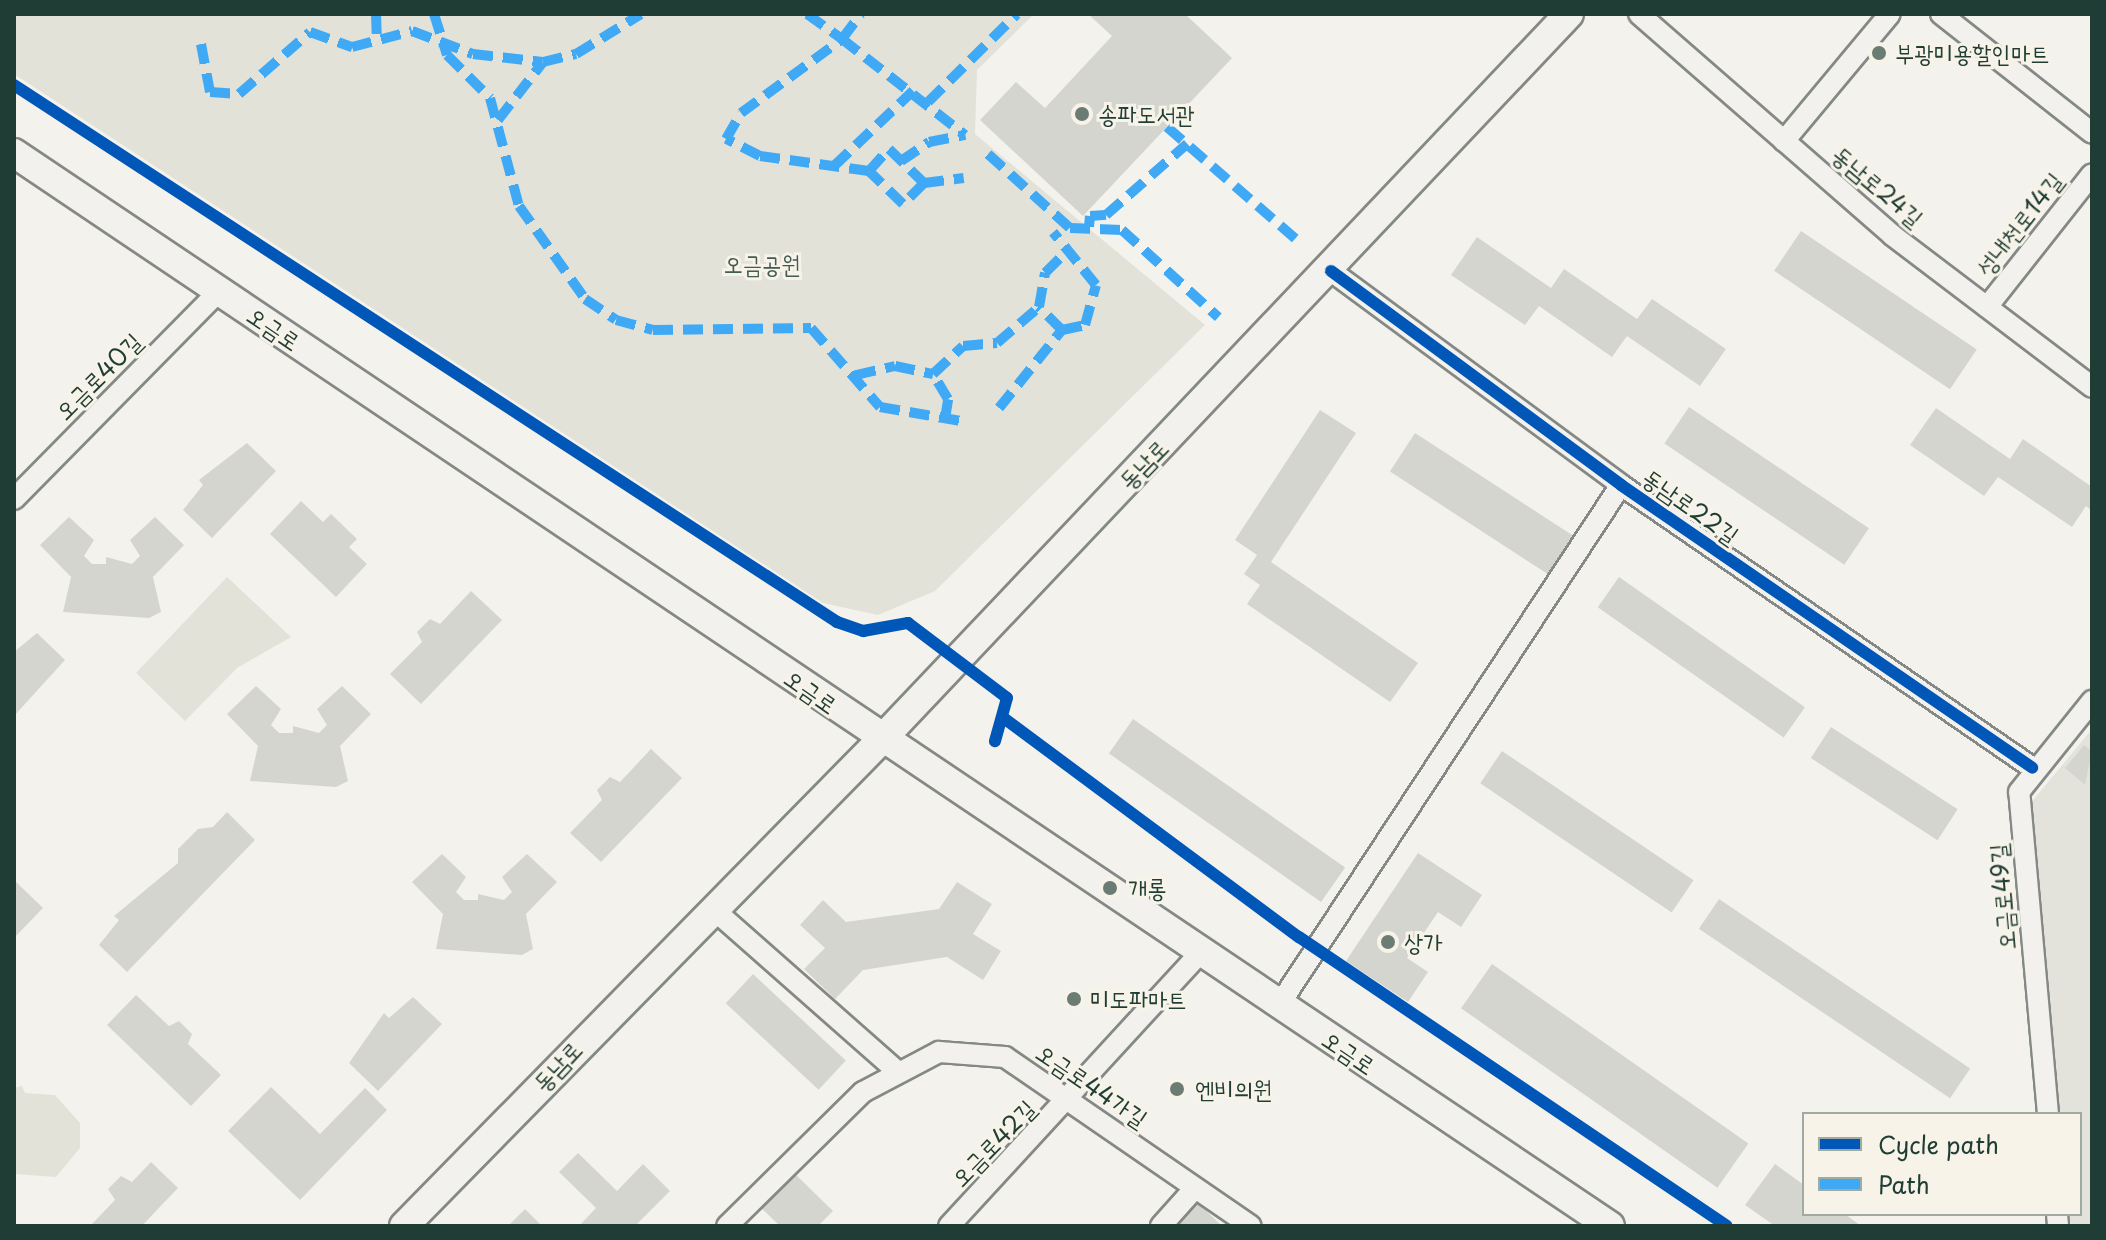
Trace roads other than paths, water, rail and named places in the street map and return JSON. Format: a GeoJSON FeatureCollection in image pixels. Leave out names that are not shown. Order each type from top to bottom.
{"type":"FeatureCollection","features":[{"type":"Feature","properties":{"kind":"main road","name":"동남로"},"geometry":{"type":"LineString","coordinates":[[404,1226],[712,908],[881,740],[1331,271],[1569,14]]}},
{"type":"Feature","properties":{"kind":"main road","name":"오금로"},"geometry":{"type":"LineString","coordinates":[[14,153],[1605,1225]]}},
{"type":"Feature","properties":{"kind":"street","name":"동남로24길"},"geometry":{"type":"LineString","coordinates":[[1639,14],[1784,141],[1987,307],[2092,387]]}},
{"type":"Feature","properties":{"kind":"street"},"geometry":{"type":"LineString","coordinates":[[1784,141],[1890,14]]}},
{"type":"Feature","properties":{"kind":"street"},"geometry":{"type":"LineString","coordinates":[[1941,14],[2092,133]]}},
{"type":"Feature","properties":{"kind":"street","name":"성내천로14길"},"geometry":{"type":"LineString","coordinates":[[1987,307],[2092,174]]}},
{"type":"Feature","properties":{"kind":"street","name":"동남로22길"},"geometry":{"type":"LineString","coordinates":[[1331,271],[1621,485],[2032,768]]}},
{"type":"Feature","properties":{"kind":"street","name":"오금로40길"},"geometry":{"type":"LineString","coordinates":[[14,499],[219,291]]}},
{"type":"Feature","properties":{"kind":"street"},"geometry":{"type":"LineString","coordinates":[[1279,1005],[1621,485]]}},
{"type":"Feature","properties":{"kind":"street","name":"오금로49길"},"geometry":{"type":"LineString","coordinates":[[2048,1112],[2019,792],[2032,768],[2092,701]]}},
{"type":"Feature","properties":{"kind":"street"},"geometry":{"type":"LineString","coordinates":[[712,908],[898,1072]]}},
{"type":"Feature","properties":{"kind":"street","name":"오금로42길"},"geometry":{"type":"LineString","coordinates":[[949,1226],[1069,1101],[1201,952]]}},
{"type":"Feature","properties":{"kind":"street","name":"오금로44가길"},"geometry":{"type":"LineString","coordinates":[[727,1226],[795,1152],[863,1092],[939,1052],[1005,1057],[1251,1226]]}},
{"type":"Feature","properties":{"kind":"street"},"geometry":{"type":"LineString","coordinates":[[1161,1226],[1195,1188]]}},
{"type":"Feature","properties":{"kind":"place","name":"부광미용할인마트"},"geometry":{"type":"Point","coordinates":[1879,53]}},
{"type":"Feature","properties":{"kind":"place","name":"송파도서관"},"geometry":{"type":"Point","coordinates":[1082,114]}},
{"type":"Feature","properties":{"kind":"place","name":"개롱"},"geometry":{"type":"Point","coordinates":[1110,888]}},
{"type":"Feature","properties":{"kind":"place","name":"상가"},"geometry":{"type":"Point","coordinates":[1388,942]}},
{"type":"Feature","properties":{"kind":"place","name":"미도파마트"},"geometry":{"type":"Point","coordinates":[1074,999]}},
{"type":"Feature","properties":{"kind":"place","name":"엔비의원"},"geometry":{"type":"Point","coordinates":[1177,1089]}},
{"type":"Feature","properties":{"kind":"park label","name":"오금공원"},"geometry":{"type":"Point","coordinates":[762,264]}}]}
